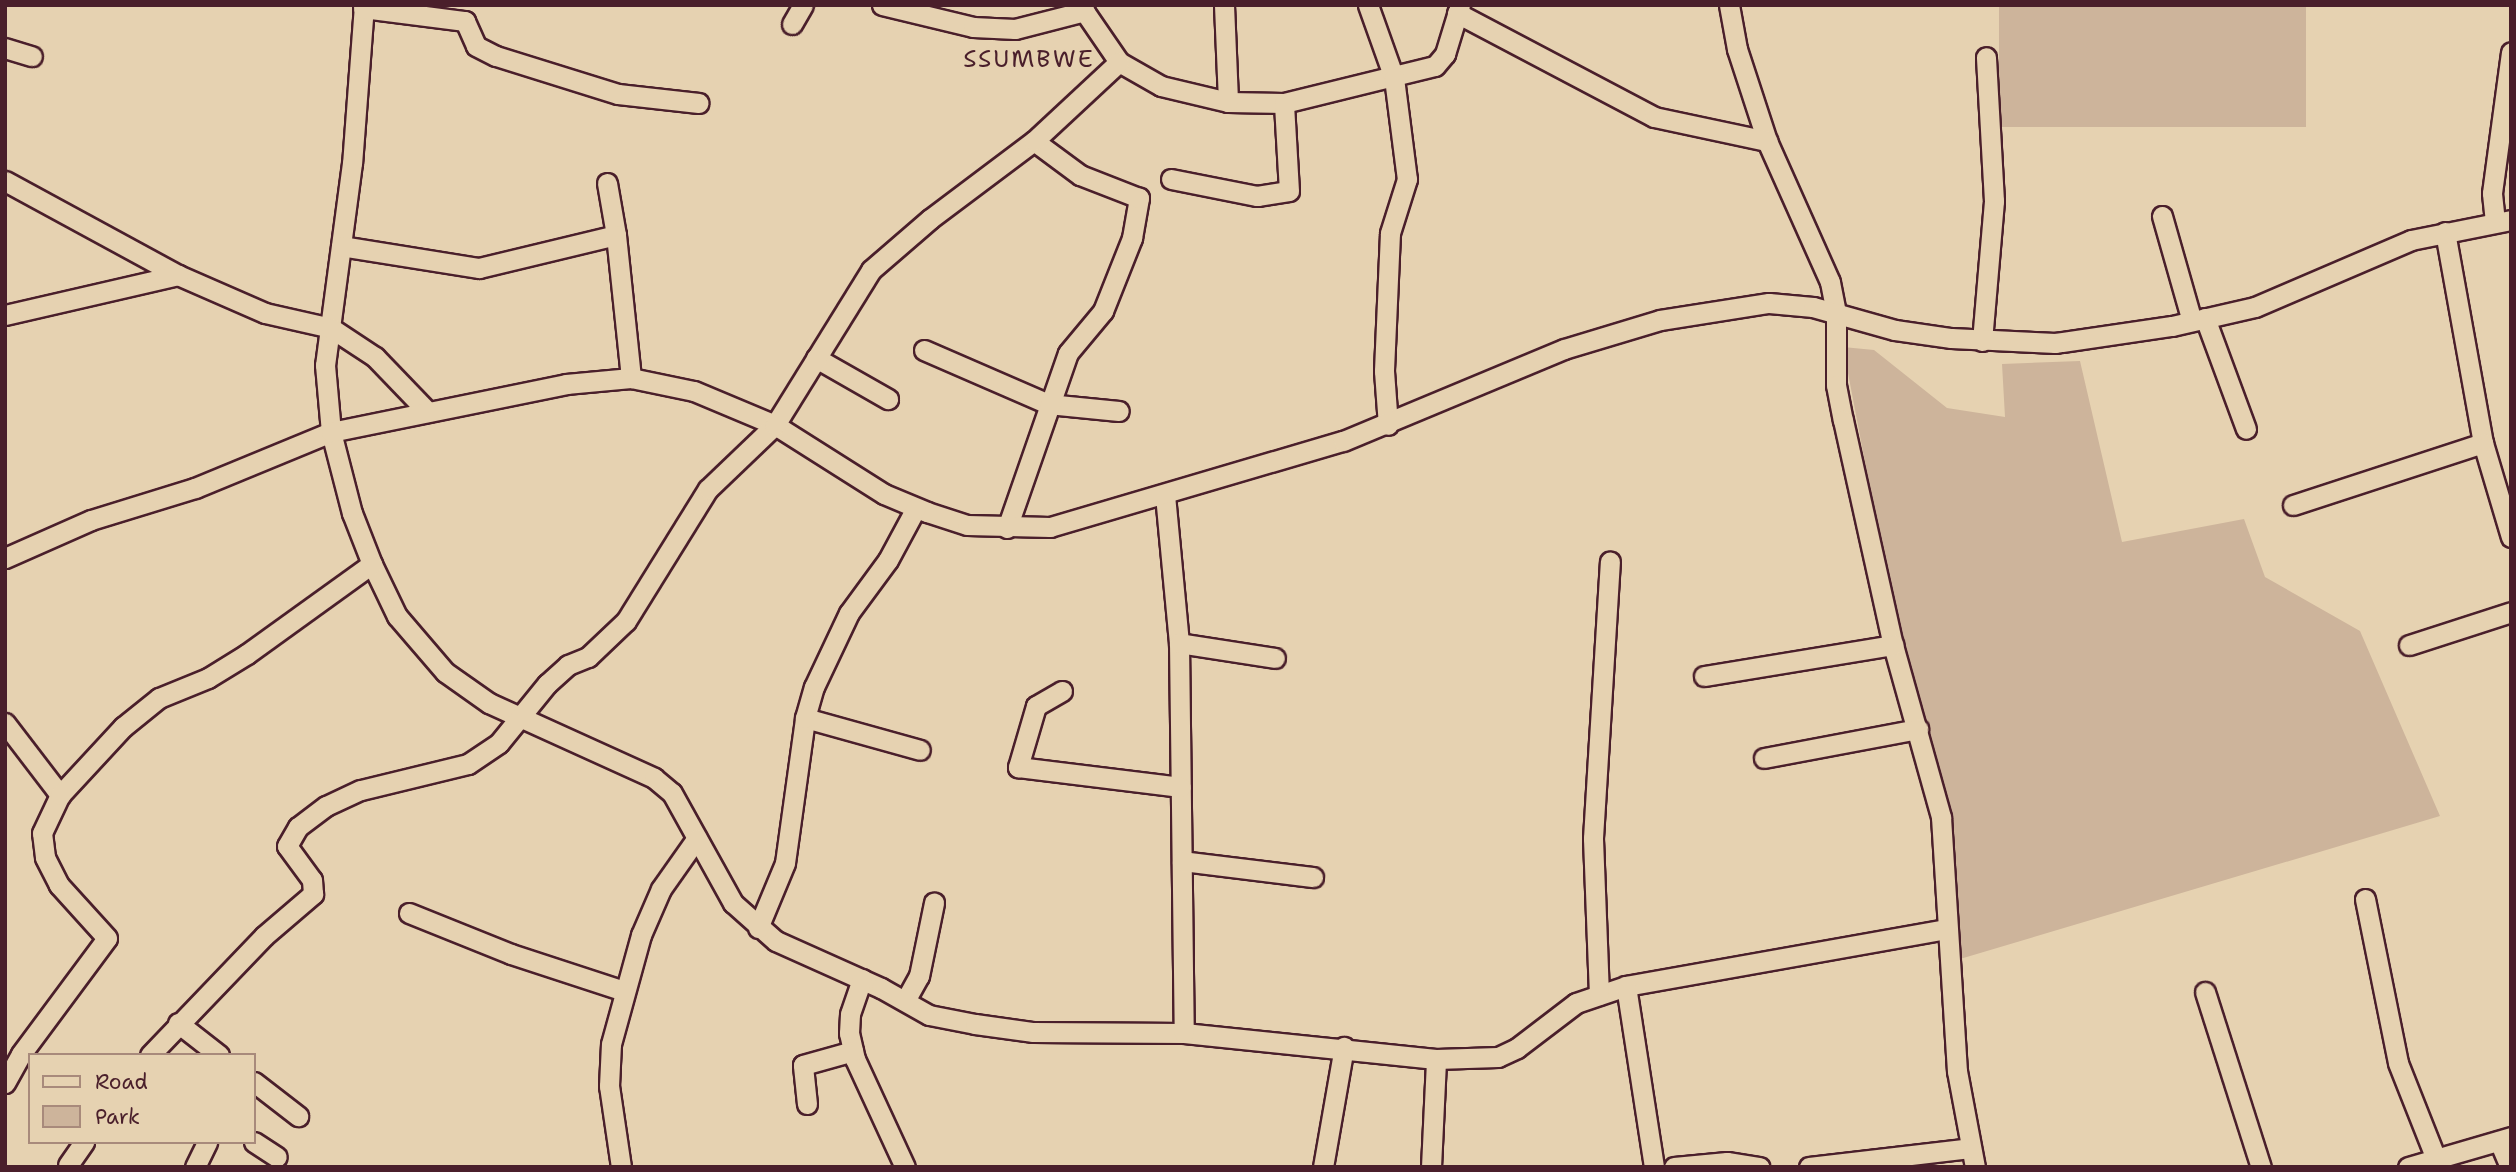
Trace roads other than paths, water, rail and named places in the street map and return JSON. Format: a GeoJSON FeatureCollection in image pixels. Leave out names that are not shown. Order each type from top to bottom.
{"type":"FeatureCollection","features":[{"type":"Feature","properties":{"kind":"street"},"geometry":{"type":"LineString","coordinates":[[792,24],[803,5]]}},
{"type":"Feature","properties":{"kind":"street"},"geometry":{"type":"LineString","coordinates":[[881,5],[973,27],[1015,29],[1082,8],[1119,62],[1161,86],[1228,103],[1284,103],[1394,78],[1434,65],[1445,54],[1459,9],[1654,117],[1767,141]]}},
{"type":"Feature","properties":{"kind":"street"},"geometry":{"type":"LineString","coordinates":[[1224,5],[1228,103]]}},
{"type":"Feature","properties":{"kind":"street"},"geometry":{"type":"LineString","coordinates":[[1368,5],[1394,78],[1407,178],[1390,233],[1384,371],[1388,425]]}},
{"type":"Feature","properties":{"kind":"street"},"geometry":{"type":"LineString","coordinates":[[1729,5],[1737,49],[1767,141],[1820,253],[1836,313],[1836,385],[1893,645],[1941,817],[1957,1071],[1973,1157],[1809,1167]]}},
{"type":"Feature","properties":{"kind":"street"},"geometry":{"type":"LineString","coordinates":[[698,103],[618,94],[496,56],[476,46],[465,21],[363,7],[341,246],[325,365],[331,432],[352,513],[372,564],[397,615],[427,654],[489,703],[654,778],[672,793],[733,903],[758,928],[776,941],[862,979],[929,1015],[1033,1032],[1184,1033],[1344,1047],[1436,1059],[1498,1057],[1517,1048],[1576,1003],[1626,986],[1946,929]]}},
{"type":"Feature","properties":{"kind":"street"},"geometry":{"type":"LineString","coordinates":[[5,48],[32,56]]}},
{"type":"Feature","properties":{"kind":"street"},"geometry":{"type":"LineString","coordinates":[[5,558],[91,520],[195,488],[331,432],[566,384],[631,378],[694,391],[775,425],[838,468],[916,508],[967,525],[1050,527],[1165,495],[1388,425],[1622,329],[1769,303],[1836,313],[1895,330],[1982,341],[2055,343],[2199,320],[2288,295],[2365,257],[2445,232],[2503,221],[2492,193],[2511,52]]}},
{"type":"Feature","properties":{"kind":"street"},"geometry":{"type":"LineString","coordinates":[[1982,341],[1994,201],[1986,57]]}},
{"type":"Feature","properties":{"kind":"street"},"geometry":{"type":"LineString","coordinates":[[152,1053],[264,936],[313,894],[312,880],[287,846],[298,827],[326,806],[361,790],[468,764],[499,743],[523,719],[547,684],[568,665],[588,657],[626,621],[708,489],[775,425],[871,270],[930,219],[1034,141],[1119,62]]}},
{"type":"Feature","properties":{"kind":"street"},"geometry":{"type":"LineString","coordinates":[[1171,179],[1257,196],[1289,191],[1284,103]]}},
{"type":"Feature","properties":{"kind":"street"},"geometry":{"type":"LineString","coordinates":[[1007,528],[1068,353],[1103,311],[1132,238],[1139,198],[1080,175],[1034,141]]}},
{"type":"Feature","properties":{"kind":"street"},"geometry":{"type":"LineString","coordinates":[[5,181],[178,275],[265,313],[331,328],[375,356],[428,412]]}},
{"type":"Feature","properties":{"kind":"street"},"geometry":{"type":"LineString","coordinates":[[607,183],[617,235],[631,378]]}},
{"type":"Feature","properties":{"kind":"street"},"geometry":{"type":"LineString","coordinates":[[2162,216],[2199,320],[2246,429]]}},
{"type":"Feature","properties":{"kind":"street"},"geometry":{"type":"LineString","coordinates":[[2445,232],[2483,443],[2511,537]]}},
{"type":"Feature","properties":{"kind":"street"},"geometry":{"type":"LineString","coordinates":[[341,246],[479,268],[617,235]]}},
{"type":"Feature","properties":{"kind":"street"},"geometry":{"type":"LineString","coordinates":[[5,315],[178,275]]}},
{"type":"Feature","properties":{"kind":"street"},"geometry":{"type":"LineString","coordinates":[[924,350],[1048,404],[1119,411]]}},
{"type":"Feature","properties":{"kind":"street"},"geometry":{"type":"LineString","coordinates":[[816,358],[888,399]]}},
{"type":"Feature","properties":{"kind":"street"},"geometry":{"type":"LineString","coordinates":[[2294,505],[2483,443]]}},
{"type":"Feature","properties":{"kind":"street"},"geometry":{"type":"LineString","coordinates":[[1165,495],[1179,643],[1184,1033]]}},
{"type":"Feature","properties":{"kind":"street"},"geometry":{"type":"LineString","coordinates":[[758,928],[785,863],[804,718],[825,660],[849,613],[888,560],[916,508]]}},
{"type":"Feature","properties":{"kind":"street"},"geometry":{"type":"LineString","coordinates":[[1599,995],[1592,838],[1610,562]]}},
{"type":"Feature","properties":{"kind":"street"},"geometry":{"type":"LineString","coordinates":[[5,1083],[21,1054],[107,938],[59,885],[45,857],[42,833],[60,794],[122,727],[159,698],[208,678],[247,654],[372,564]]}},
{"type":"Feature","properties":{"kind":"street"},"geometry":{"type":"LineString","coordinates":[[2409,645],[2511,612]]}},
{"type":"Feature","properties":{"kind":"street"},"geometry":{"type":"LineString","coordinates":[[1179,643],[1275,658]]}},
{"type":"Feature","properties":{"kind":"street"},"geometry":{"type":"LineString","coordinates":[[1704,676],[1893,645]]}},
{"type":"Feature","properties":{"kind":"street"},"geometry":{"type":"LineString","coordinates":[[1062,691],[1036,706],[1018,767],[1181,787]]}},
{"type":"Feature","properties":{"kind":"street"},"geometry":{"type":"LineString","coordinates":[[804,718],[920,751]]}},
{"type":"Feature","properties":{"kind":"street"},"geometry":{"type":"LineString","coordinates":[[6,726],[60,794]]}},
{"type":"Feature","properties":{"kind":"street"},"geometry":{"type":"LineString","coordinates":[[1764,758],[1918,729]]}},
{"type":"Feature","properties":{"kind":"street"},"geometry":{"type":"LineString","coordinates":[[621,1167],[608,1086],[611,1044],[624,991],[661,889],[697,838]]}},
{"type":"Feature","properties":{"kind":"street"},"geometry":{"type":"LineString","coordinates":[[1182,861],[1313,877]]}},
{"type":"Feature","properties":{"kind":"street"},"geometry":{"type":"LineString","coordinates":[[2365,899],[2398,1063],[2436,1158]]}},
{"type":"Feature","properties":{"kind":"street"},"geometry":{"type":"LineString","coordinates":[[905,1001],[919,975],[934,903]]}},
{"type":"Feature","properties":{"kind":"street"},"geometry":{"type":"LineString","coordinates":[[409,913],[511,954],[624,991]]}},
{"type":"Feature","properties":{"kind":"street"},"geometry":{"type":"LineString","coordinates":[[862,979],[850,1014],[853,1051],[905,1167]]}},
{"type":"Feature","properties":{"kind":"street"},"geometry":{"type":"LineString","coordinates":[[1626,986],[1654,1167]]}},
{"type":"Feature","properties":{"kind":"street"},"geometry":{"type":"LineString","coordinates":[[2205,992],[2261,1167]]}},
{"type":"Feature","properties":{"kind":"street"},"geometry":{"type":"LineString","coordinates":[[178,1023],[216,1053]]}},
{"type":"Feature","properties":{"kind":"street"},"geometry":{"type":"LineString","coordinates":[[1323,1167],[1344,1047]]}},
{"type":"Feature","properties":{"kind":"street"},"geometry":{"type":"LineString","coordinates":[[807,1104],[803,1065],[853,1051]]}},
{"type":"Feature","properties":{"kind":"street"},"geometry":{"type":"LineString","coordinates":[[1431,1167],[1436,1059]]}},
{"type":"Feature","properties":{"kind":"street"},"geometry":{"type":"LineString","coordinates":[[256,1087],[298,1116]]}},
{"type":"Feature","properties":{"kind":"street"},"geometry":{"type":"LineString","coordinates":[[2408,1167],[2505,1139],[2510,1167]]}},
{"type":"Feature","properties":{"kind":"street"},"geometry":{"type":"LineString","coordinates":[[256,1143],[277,1157]]}},
{"type":"Feature","properties":{"kind":"street"},"geometry":{"type":"LineString","coordinates":[[68,1165],[83,1144]]}},
{"type":"Feature","properties":{"kind":"street"},"geometry":{"type":"LineString","coordinates":[[195,1167],[206,1144]]}},
{"type":"Feature","properties":{"kind":"street"},"geometry":{"type":"LineString","coordinates":[[1675,1167],[1727,1162],[1760,1167]]}},
{"type":"Feature","properties":{"kind":"district","name":"SSUMBWE"},"geometry":{"type":"Point","coordinates":[1029,60]}}]}
